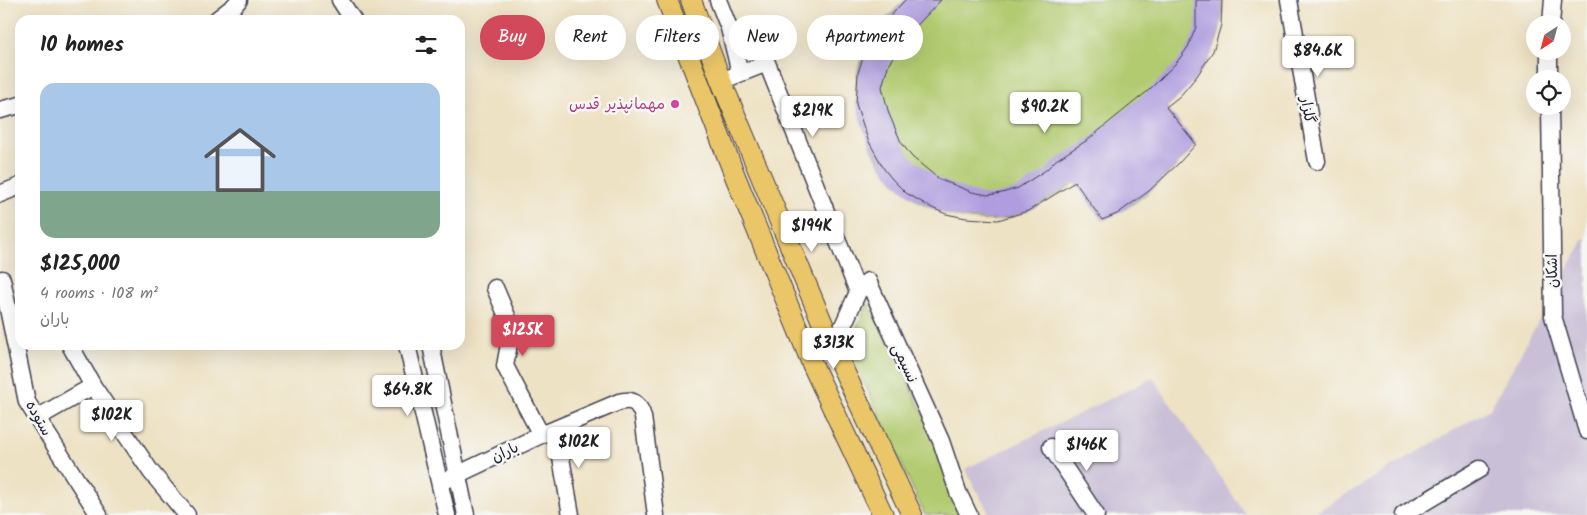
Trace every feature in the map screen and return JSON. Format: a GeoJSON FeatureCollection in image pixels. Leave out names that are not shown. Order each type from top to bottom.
{"type":"FeatureCollection","features":[{"type":"Feature","properties":{"kind":"main road"},"geometry":{"type":"LineString","coordinates":[[667,0],[735,176],[813,366],[883,515]]}},
{"type":"Feature","properties":{"kind":"main road"},"geometry":{"type":"LineString","coordinates":[[691,0],[721,81],[833,348],[912,515]]}},
{"type":"Feature","properties":{"kind":"main road"},"geometry":{"type":"LineString","coordinates":[[813,366],[833,348]]}},
{"type":"Feature","properties":{"kind":"street"},"geometry":{"type":"LineString","coordinates":[[222,15],[239,0]]}},
{"type":"Feature","properties":{"kind":"street"},"geometry":{"type":"LineString","coordinates":[[340,0],[350,15]]}},
{"type":"Feature","properties":{"kind":"street"},"geometry":{"type":"LineString","coordinates":[[718,0],[729,28],[740,74]]}},
{"type":"Feature","properties":{"kind":"street","name":"گلزار"},"geometry":{"type":"LineString","coordinates":[[1289,0],[1317,161]]}},
{"type":"Feature","properties":{"kind":"street"},"geometry":{"type":"LineString","coordinates":[[1552,15],[1553,0]]}},
{"type":"Feature","properties":{"kind":"street"},"geometry":{"type":"LineString","coordinates":[[721,81],[767,63],[858,292],[833,348]]}},
{"type":"Feature","properties":{"kind":"street"},"geometry":{"type":"LineString","coordinates":[[0,110],[15,106]]}},
{"type":"Feature","properties":{"kind":"street","name":"اشکان"},"geometry":{"type":"LineString","coordinates":[[1550,115],[1553,316],[1587,430]]}},
{"type":"Feature","properties":{"kind":"street"},"geometry":{"type":"LineString","coordinates":[[0,194],[15,188]]}},
{"type":"Feature","properties":{"kind":"street","name":"ستوده"},"geometry":{"type":"LineString","coordinates":[[2,279],[15,340]]}},
{"type":"Feature","properties":{"kind":"street","name":"نسیمی"},"geometry":{"type":"LineString","coordinates":[[858,292],[868,281],[941,441],[958,492],[969,515]]}},
{"type":"Feature","properties":{"kind":"street"},"geometry":{"type":"LineString","coordinates":[[495,288],[512,328],[505,366],[549,432],[570,515]]}},
{"type":"Feature","properties":{"kind":"street","name":"ستوده"},"geometry":{"type":"LineString","coordinates":[[17,350],[28,402],[99,515]]}},
{"type":"Feature","properties":{"kind":"street"},"geometry":{"type":"LineString","coordinates":[[73,350],[94,386],[151,472],[186,515]]}},
{"type":"Feature","properties":{"kind":"street"},"geometry":{"type":"LineString","coordinates":[[408,350],[447,515]]}},
{"type":"Feature","properties":{"kind":"street"},"geometry":{"type":"LineString","coordinates":[[432,350],[466,515]]}},
{"type":"Feature","properties":{"kind":"street"},"geometry":{"type":"LineString","coordinates":[[37,418],[94,386]]}},
{"type":"Feature","properties":{"kind":"street","name":"باران"},"geometry":{"type":"LineString","coordinates":[[440,482],[549,432],[629,399],[641,408],[643,416],[656,515]]}},
{"type":"Feature","properties":{"kind":"street"},"geometry":{"type":"LineString","coordinates":[[1052,447],[1096,515]]}},
{"type":"Feature","properties":{"kind":"street"},"geometry":{"type":"LineString","coordinates":[[1403,515],[1480,468]]}},
{"type":"Feature","properties":{"kind":"shaded area"},"geometry":{"type":"Polygon","coordinates":[[[1587,238],[1587,515],[1311,515],[1490,409],[1584,239],[1587,238]]]}},
{"type":"Feature","properties":{"kind":"shaded area"},"geometry":{"type":"Polygon","coordinates":[[[1153,378],[1246,515],[990,515],[965,469],[1153,378]]]}},
{"type":"Feature","properties":{"kind":"green space"},"geometry":{"type":"Polygon","coordinates":[[[905,0],[1222,0],[1222,17],[1219,32],[1208,60],[1189,85],[1166,107],[1196,144],[1154,188],[1116,214],[1102,220],[1075,182],[1027,211],[997,220],[968,219],[953,216],[926,205],[901,188],[887,173],[873,150],[861,120],[857,98],[857,76],[860,60],[923,60],[923,15],[891,15],[905,0]]]}},
{"type":"Feature","properties":{"kind":"green space"},"geometry":{"type":"Polygon","coordinates":[[[868,303],[931,429],[961,515],[925,515],[848,347],[868,303]]]}},
{"type":"Feature","properties":{"kind":"building"},"geometry":{"type":"Polygon","coordinates":[[[905,0],[941,0],[923,19],[923,15],[891,15],[905,0]]]}},
{"type":"Feature","properties":{"kind":"building"},"geometry":{"type":"Polygon","coordinates":[[[1196,0],[1222,0],[1221,25],[1213,51],[1197,76],[1180,96],[1166,107],[1196,144],[1149,191],[1117,214],[1102,220],[1075,182],[1028,211],[998,220],[966,218],[946,214],[906,193],[884,169],[868,140],[856,104],[858,73],[862,60],[891,60],[882,87],[889,114],[901,142],[912,157],[939,179],[972,192],[988,195],[1002,193],[1018,188],[1046,170],[1056,160],[1089,139],[1149,90],[1177,62],[1188,47],[1196,27],[1196,0]]]}},
{"type":"Feature","properties":{"kind":"place","name":"مهمانپذیر قدس"},"geometry":{"type":"Point","coordinates":[675,104]}}]}
